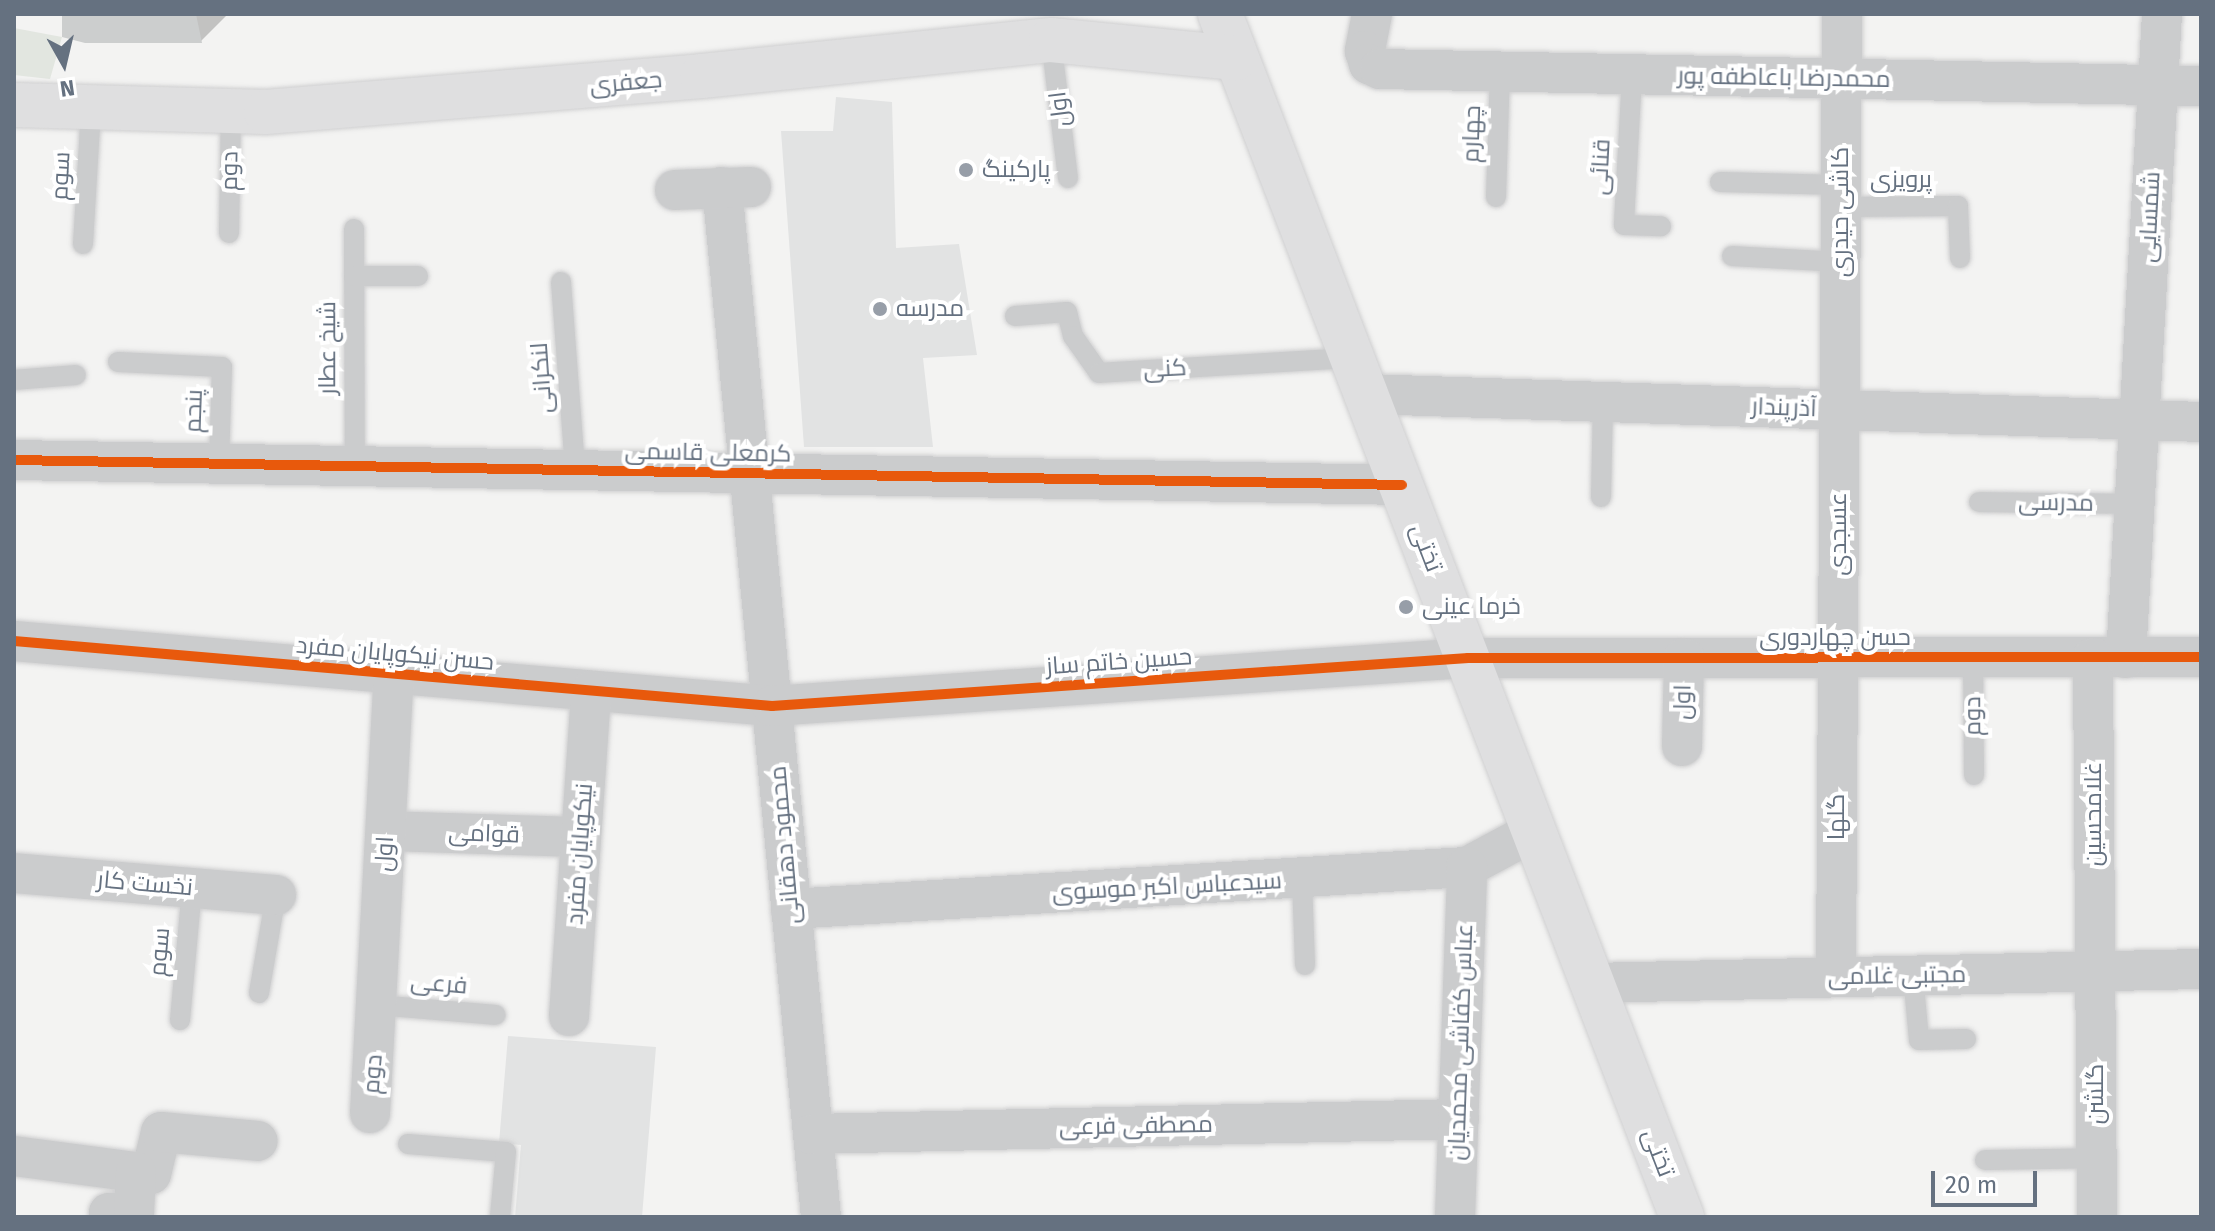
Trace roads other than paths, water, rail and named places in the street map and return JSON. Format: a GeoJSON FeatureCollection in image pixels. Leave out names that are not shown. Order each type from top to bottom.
{"type":"FeatureCollection","features":[{"type":"Feature","properties":{"kind":"main road","name":"تختی"},"geometry":{"type":"LineString","coordinates":[[1220,14],[1682,1217]]}},
{"type":"Feature","properties":{"kind":"main road","name":"جعفری"},"geometry":{"type":"LineString","coordinates":[[14,105],[91,111],[266,112],[688,78],[1051,40],[1236,58]]}},
{"type":"Feature","properties":{"kind":"street","name":"محمدرضا باعاطفه پور"},"geometry":{"type":"LineString","coordinates":[[1372,14],[1365,51],[1369,64],[1380,69],[2201,86]]}},
{"type":"Feature","properties":{"kind":"street","name":"کاشی حیدری"},"geometry":{"type":"LineString","coordinates":[[1839,410],[1842,14]]}},
{"type":"Feature","properties":{"kind":"street","name":"شمسایی"},"geometry":{"type":"LineString","coordinates":[[2139,420],[2162,14]]}},
{"type":"Feature","properties":{"kind":"street"},"geometry":{"type":"LineString","coordinates":[[675,190],[736,187],[749,474]]}},
{"type":"Feature","properties":{"kind":"street","name":"آذرپندار"},"geometry":{"type":"LineString","coordinates":[[1360,376],[1603,402],[2201,422]]}},
{"type":"Feature","properties":{"kind":"street","name":"عسجدی"},"geometry":{"type":"LineString","coordinates":[[1838,658],[1839,410]]}},
{"type":"Feature","properties":{"kind":"street"},"geometry":{"type":"LineString","coordinates":[[2109,658],[2134,504],[2139,420]]}},
{"type":"Feature","properties":{"kind":"street","name":"کرمعلی قاسمی"},"geometry":{"type":"LineString","coordinates":[[14,460],[1402,485]]}},
{"type":"Feature","properties":{"kind":"street","name":"محمود دهقانی"},"geometry":{"type":"LineString","coordinates":[[749,474],[821,1217]]}},
{"type":"Feature","properties":{"kind":"street","name":"حسن نیکوپایان مفرد"},"geometry":{"type":"LineString","coordinates":[[14,641],[772,706]]}},
{"type":"Feature","properties":{"kind":"street","name":"حسن چهاردوری"},"geometry":{"type":"LineString","coordinates":[[1468,658],[2201,657]]}},
{"type":"Feature","properties":{"kind":"street","name":"حسین خاتم ساز"},"geometry":{"type":"LineString","coordinates":[[772,706],[1468,658]]}},
{"type":"Feature","properties":{"kind":"street","name":"اول"},"geometry":{"type":"LineString","coordinates":[[1682,746],[1684,658]]}},
{"type":"Feature","properties":{"kind":"street","name":"گلها"},"geometry":{"type":"LineString","coordinates":[[1836,977],[1838,658]]}},
{"type":"Feature","properties":{"kind":"street","name":"غلامحسین"},"geometry":{"type":"LineString","coordinates":[[2095,971],[2109,658]]}},
{"type":"Feature","properties":{"kind":"street","name":"اول"},"geometry":{"type":"LineString","coordinates":[[377,1020],[394,675]]}},
{"type":"Feature","properties":{"kind":"street","name":"نیکوپایان مفرد"},"geometry":{"type":"LineString","coordinates":[[569,1016],[591,691]]}},
{"type":"Feature","properties":{"kind":"street","name":"قوامی"},"geometry":{"type":"LineString","coordinates":[[386,831],[581,837]]}},
{"type":"Feature","properties":{"kind":"street","name":"سیدعباس اکبر موسوی"},"geometry":{"type":"LineString","coordinates":[[791,909],[1467,867],[1534,831]]}},
{"type":"Feature","properties":{"kind":"street","name":"عباس کفاشی محمدیان"},"geometry":{"type":"LineString","coordinates":[[1455,1217],[1467,867]]}},
{"type":"Feature","properties":{"kind":"street","name":"نخست کار"},"geometry":{"type":"LineString","coordinates":[[14,873],[276,895]]}},
{"type":"Feature","properties":{"kind":"street","name":"مجتبی غلامی"},"geometry":{"type":"LineString","coordinates":[[1592,983],[2201,969]]}},
{"type":"Feature","properties":{"kind":"street","name":"گلشن"},"geometry":{"type":"LineString","coordinates":[[2095,971],[2097,1217]]}},
{"type":"Feature","properties":{"kind":"street","name":"دوم"},"geometry":{"type":"LineString","coordinates":[[370,1113],[377,1020]]}},
{"type":"Feature","properties":{"kind":"street","name":"مصطفی فرعی"},"geometry":{"type":"LineString","coordinates":[[813,1134],[1459,1119]]}},
{"type":"Feature","properties":{"kind":"street"},"geometry":{"type":"LineString","coordinates":[[14,1156],[151,1174],[161,1132],[258,1141]]}},
{"type":"Feature","properties":{"kind":"street"},"geometry":{"type":"LineString","coordinates":[[109,1217],[109,1213],[134,1213],[136,1172]]}},
{"type":"Feature","properties":{"kind":"lane","name":"اول"},"geometry":{"type":"LineString","coordinates":[[1051,40],[1068,178]]}},
{"type":"Feature","properties":{"kind":"lane","name":"چهارم"},"geometry":{"type":"LineString","coordinates":[[1496,197],[1500,73]]}},
{"type":"Feature","properties":{"kind":"lane","name":"قنائی"},"geometry":{"type":"LineString","coordinates":[[1632,75],[1624,225],[1661,226]]}},
{"type":"Feature","properties":{"kind":"lane","name":"دوم"},"geometry":{"type":"LineString","coordinates":[[229,233],[231,110]]}},
{"type":"Feature","properties":{"kind":"lane","name":"سوم"},"geometry":{"type":"LineString","coordinates":[[83,244],[91,111]]}},
{"type":"Feature","properties":{"kind":"lane"},"geometry":{"type":"LineString","coordinates":[[1720,182],[1841,196]]}},
{"type":"Feature","properties":{"kind":"lane","name":"پرویزی"},"geometry":{"type":"LineString","coordinates":[[1841,196],[1958,206],[1960,258]]}},
{"type":"Feature","properties":{"kind":"lane","name":"شیخ عطار"},"geometry":{"type":"LineString","coordinates":[[354,229],[355,466]]}},
{"type":"Feature","properties":{"kind":"lane"},"geometry":{"type":"LineString","coordinates":[[1732,256],[1840,262]]}},
{"type":"Feature","properties":{"kind":"lane"},"geometry":{"type":"LineString","coordinates":[[354,276],[418,276]]}},
{"type":"Feature","properties":{"kind":"lane","name":"لنکرانی"},"geometry":{"type":"LineString","coordinates":[[561,282],[575,470]]}},
{"type":"Feature","properties":{"kind":"lane","name":"کنی"},"geometry":{"type":"LineString","coordinates":[[1015,316],[1067,312],[1073,336],[1099,373],[1360,376]]}},
{"type":"Feature","properties":{"kind":"lane","name":"پنجم"},"geometry":{"type":"LineString","coordinates":[[118,362],[222,367],[219,464]]}},
{"type":"Feature","properties":{"kind":"lane"},"geometry":{"type":"LineString","coordinates":[[14,380],[76,375]]}},
{"type":"Feature","properties":{"kind":"lane"},"geometry":{"type":"LineString","coordinates":[[1601,497],[1603,402]]}},
{"type":"Feature","properties":{"kind":"lane","name":"مدرسی"},"geometry":{"type":"LineString","coordinates":[[1979,502],[2134,504]]}},
{"type":"Feature","properties":{"kind":"lane","name":"دوم"},"geometry":{"type":"LineString","coordinates":[[1973,658],[1974,775]]}},
{"type":"Feature","properties":{"kind":"lane"},"geometry":{"type":"LineString","coordinates":[[1302,879],[1305,965]]}},
{"type":"Feature","properties":{"kind":"lane","name":"سوم"},"geometry":{"type":"LineString","coordinates":[[180,1020],[192,888]]}},
{"type":"Feature","properties":{"kind":"lane"},"geometry":{"type":"LineString","coordinates":[[259,993],[276,895]]}},
{"type":"Feature","properties":{"kind":"lane"},"geometry":{"type":"LineString","coordinates":[[1913,975],[1919,1040],[1966,1039]]}},
{"type":"Feature","properties":{"kind":"lane","name":"فرعی"},"geometry":{"type":"LineString","coordinates":[[377,1020],[496,1015]]}},
{"type":"Feature","properties":{"kind":"lane"},"geometry":{"type":"LineString","coordinates":[[408,1144],[506,1152],[500,1217]]}},
{"type":"Feature","properties":{"kind":"lane"},"geometry":{"type":"LineString","coordinates":[[1985,1160],[2096,1158]]}},
{"type":"Feature","properties":{"kind":"place","name":"پارکینگ"},"geometry":{"type":"Point","coordinates":[966,170]}},
{"type":"Feature","properties":{"kind":"place","name":"مدرسه"},"geometry":{"type":"Point","coordinates":[880,309]}},
{"type":"Feature","properties":{"kind":"place","name":"خرما عینی"},"geometry":{"type":"Point","coordinates":[1406,607]}}]}
